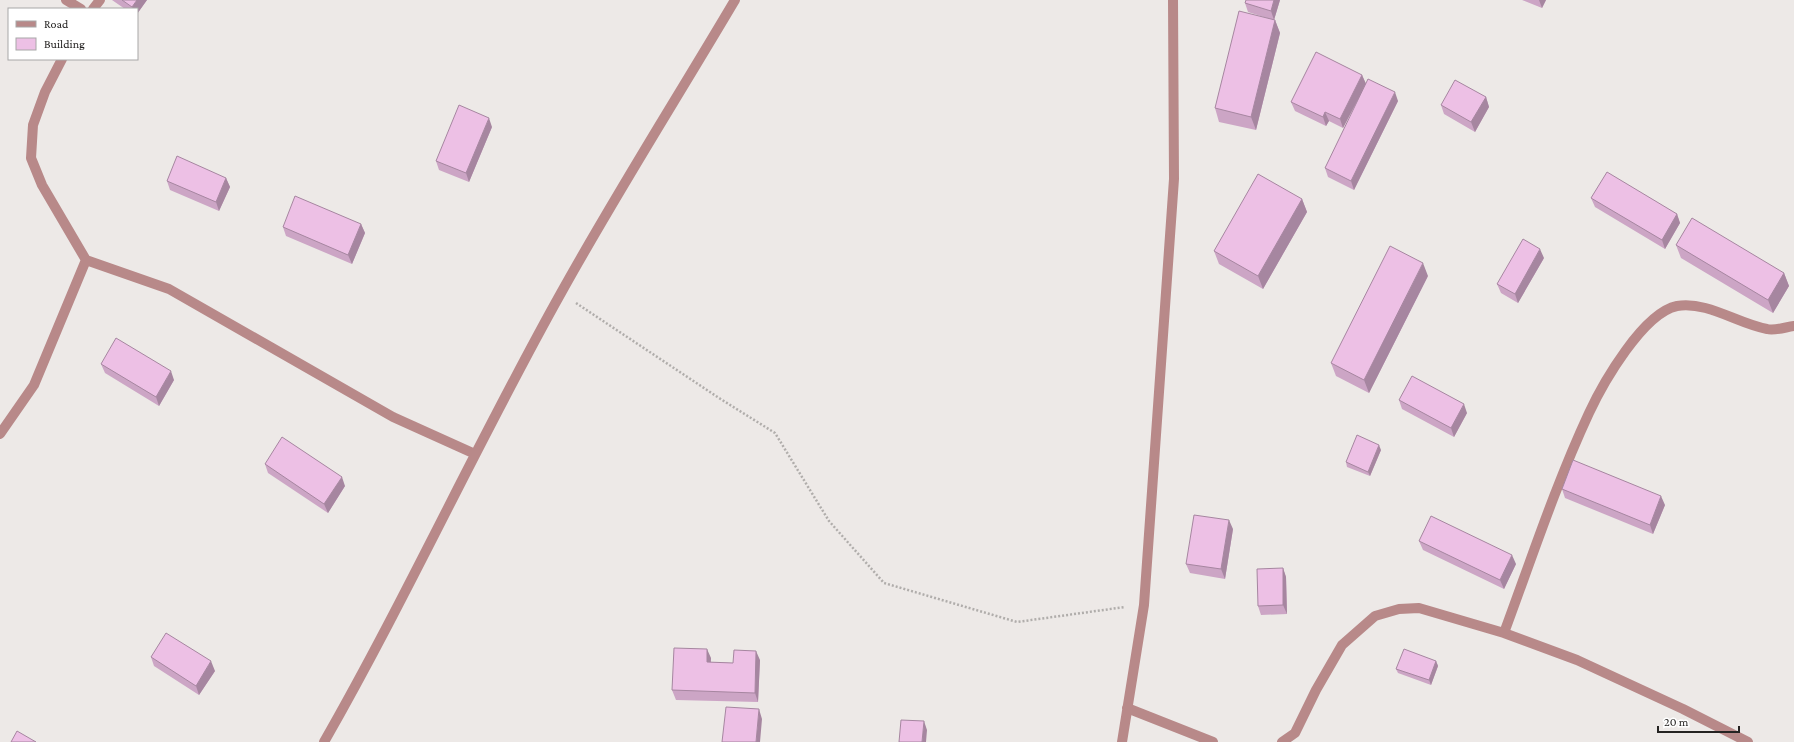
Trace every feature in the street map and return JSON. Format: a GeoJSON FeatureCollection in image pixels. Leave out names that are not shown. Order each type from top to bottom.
{"type":"FeatureCollection","features":[{"type":"Feature","properties":{"kind":"street"},"geometry":{"type":"LineString","coordinates":[[66,0],[79,8]]}},
{"type":"Feature","properties":{"kind":"street"},"geometry":{"type":"LineString","coordinates":[[94,8],[100,0]]}},
{"type":"Feature","properties":{"kind":"street"},"geometry":{"type":"LineString","coordinates":[[324,742],[363,674],[474,454],[561,293],[735,0]]}},
{"type":"Feature","properties":{"kind":"street"},"geometry":{"type":"LineString","coordinates":[[1122,742],[1144,605],[1174,179],[1174,0]]}},
{"type":"Feature","properties":{"kind":"street"},"geometry":{"type":"LineString","coordinates":[[61,60],[45,92],[33,125],[31,158],[42,185],[86,260],[169,289],[393,417],[474,454]]}},
{"type":"Feature","properties":{"kind":"street"},"geometry":{"type":"LineString","coordinates":[[0,434],[34,385],[86,260]]}},
{"type":"Feature","properties":{"kind":"street"},"geometry":{"type":"LineString","coordinates":[[1504,633],[1546,517],[1589,412],[1625,350],[1655,317],[1677,306],[1705,307],[1735,320],[1769,330],[1794,326]]}},
{"type":"Feature","properties":{"kind":"street"},"geometry":{"type":"LineString","coordinates":[[1282,742],[1295,732],[1316,690],[1342,645],[1375,616],[1399,609],[1419,608],[1504,633],[1577,660],[1683,709],[1748,742]]}},
{"type":"Feature","properties":{"kind":"street"},"geometry":{"type":"LineString","coordinates":[[1127,708],[1213,742]]}},
{"type":"Feature","properties":{"kind":"path"},"geometry":{"type":"LineString","coordinates":[[561,293],[719,398],[776,433],[829,521],[884,582],[1017,622],[1144,605]]}},
{"type":"Feature","properties":{"kind":"building"},"geometry":{"type":"Polygon","coordinates":[[[122,0],[137,0],[132,7],[122,0]]]}},
{"type":"Feature","properties":{"kind":"building"},"geometry":{"type":"Polygon","coordinates":[[[1246,0],[1274,0],[1271,11],[1245,3],[1246,0]]]}},
{"type":"Feature","properties":{"kind":"building"},"geometry":{"type":"Polygon","coordinates":[[[1239,11],[1275,20],[1251,117],[1215,108],[1239,11]]]}},
{"type":"Feature","properties":{"kind":"building"},"geometry":{"type":"Polygon","coordinates":[[[1316,52],[1362,75],[1340,119],[1325,112],[1323,117],[1291,102],[1316,52]]]}},
{"type":"Feature","properties":{"kind":"building"},"geometry":{"type":"Polygon","coordinates":[[[1368,79],[1395,92],[1351,181],[1325,168],[1368,79]]]}},
{"type":"Feature","properties":{"kind":"building"},"geometry":{"type":"Polygon","coordinates":[[[1455,80],[1486,97],[1471,122],[1441,105],[1455,80]]]}},
{"type":"Feature","properties":{"kind":"building"},"geometry":{"type":"Polygon","coordinates":[[[459,105],[489,118],[466,173],[436,161],[459,105]]]}},
{"type":"Feature","properties":{"kind":"building"},"geometry":{"type":"Polygon","coordinates":[[[177,156],[226,178],[216,202],[167,181],[177,156]]]}},
{"type":"Feature","properties":{"kind":"building"},"geometry":{"type":"Polygon","coordinates":[[[1607,172],[1677,214],[1662,240],[1591,198],[1607,172]]]}},
{"type":"Feature","properties":{"kind":"building"},"geometry":{"type":"Polygon","coordinates":[[[1258,174],[1302,199],[1258,276],[1214,251],[1258,174]]]}},
{"type":"Feature","properties":{"kind":"building"},"geometry":{"type":"Polygon","coordinates":[[[295,196],[361,224],[348,255],[283,227],[295,196]]]}},
{"type":"Feature","properties":{"kind":"building"},"geometry":{"type":"Polygon","coordinates":[[[1692,218],[1784,273],[1768,300],[1676,245],[1692,218]]]}},
{"type":"Feature","properties":{"kind":"building"},"geometry":{"type":"Polygon","coordinates":[[[1523,239],[1540,249],[1515,294],[1497,284],[1523,239]]]}},
{"type":"Feature","properties":{"kind":"building"},"geometry":{"type":"Polygon","coordinates":[[[1390,246],[1423,263],[1364,380],[1331,363],[1390,246]]]}},
{"type":"Feature","properties":{"kind":"building"},"geometry":{"type":"Polygon","coordinates":[[[116,338],[171,371],[156,397],[101,364],[116,338]]]}},
{"type":"Feature","properties":{"kind":"building"},"geometry":{"type":"Polygon","coordinates":[[[1412,376],[1464,404],[1451,428],[1399,400],[1412,376]]]}},
{"type":"Feature","properties":{"kind":"building"},"geometry":{"type":"Polygon","coordinates":[[[1357,435],[1379,445],[1368,472],[1346,462],[1357,435]]]}},
{"type":"Feature","properties":{"kind":"building"},"geometry":{"type":"Polygon","coordinates":[[[282,437],[342,477],[324,504],[265,464],[282,437]]]}},
{"type":"Feature","properties":{"kind":"building"},"geometry":{"type":"Polygon","coordinates":[[[1573,460],[1661,496],[1650,525],[1562,489],[1573,460]]]}},
{"type":"Feature","properties":{"kind":"building"},"geometry":{"type":"Polygon","coordinates":[[[1194,515],[1229,520],[1221,569],[1186,564],[1194,515]]]}},
{"type":"Feature","properties":{"kind":"building"},"geometry":{"type":"Polygon","coordinates":[[[1431,516],[1512,555],[1500,580],[1419,541],[1431,516]]]}},
{"type":"Feature","properties":{"kind":"building"},"geometry":{"type":"Polygon","coordinates":[[[1283,568],[1283,605],[1258,606],[1257,569],[1283,568]]]}},
{"type":"Feature","properties":{"kind":"building"},"geometry":{"type":"Polygon","coordinates":[[[166,633],[211,661],[196,686],[151,657],[166,633]]]}},
{"type":"Feature","properties":{"kind":"building"},"geometry":{"type":"Polygon","coordinates":[[[674,648],[707,649],[707,662],[733,663],[734,650],[756,651],[755,693],[672,690],[674,648]]]}},
{"type":"Feature","properties":{"kind":"building"},"geometry":{"type":"Polygon","coordinates":[[[1404,649],[1436,661],[1429,680],[1396,669],[1404,649]]]}},
{"type":"Feature","properties":{"kind":"building"},"geometry":{"type":"Polygon","coordinates":[[[726,707],[759,709],[756,742],[722,742],[726,707]]]}},
{"type":"Feature","properties":{"kind":"building"},"geometry":{"type":"Polygon","coordinates":[[[901,720],[924,721],[922,742],[899,742],[901,720]]]}},
{"type":"Feature","properties":{"kind":"building"},"geometry":{"type":"Polygon","coordinates":[[[17,731],[36,742],[11,742],[17,731]]]}}]}
